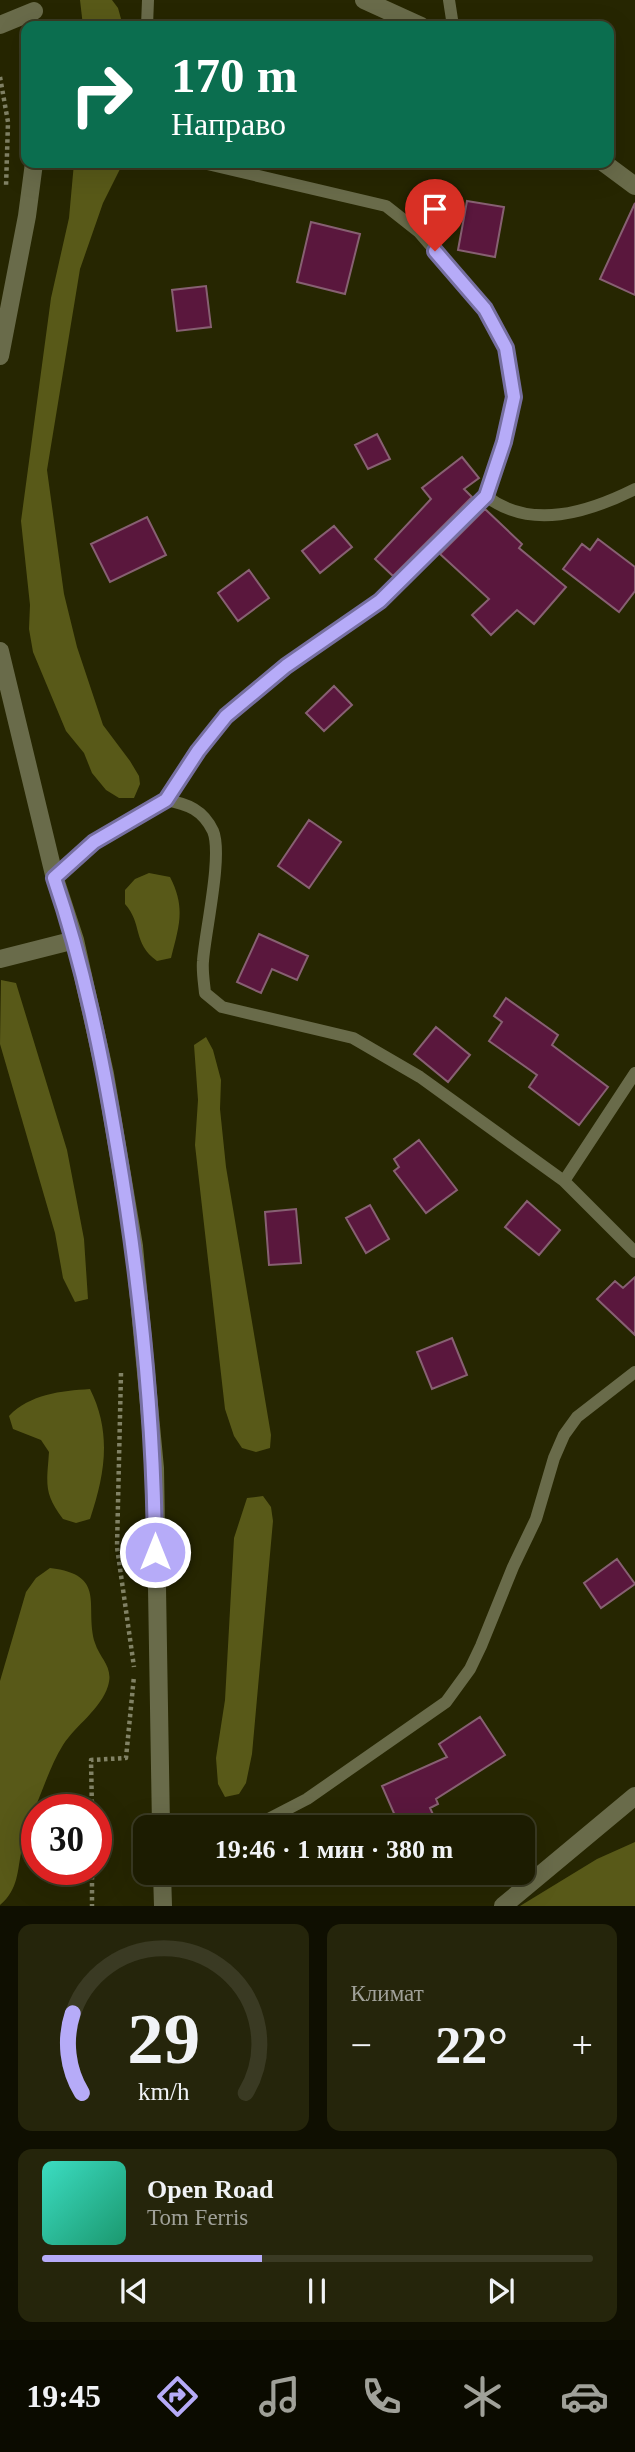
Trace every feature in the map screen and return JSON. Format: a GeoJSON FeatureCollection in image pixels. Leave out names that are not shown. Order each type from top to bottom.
{"type":"FeatureCollection","features":[{"type":"Feature","properties":{"kind":"street"},"geometry":{"type":"LineString","coordinates":[[364,0],[410,21]]}},
{"type":"Feature","properties":{"kind":"street"},"geometry":{"type":"LineString","coordinates":[[0,25],[33,13]]}},
{"type":"Feature","properties":{"kind":"street"},"geometry":{"type":"LineString","coordinates":[[0,356],[27,216],[33,168]]}},
{"type":"Feature","properties":{"kind":"street"},"geometry":{"type":"LineString","coordinates":[[611,168],[635,186]]}},
{"type":"Feature","properties":{"kind":"street"},"geometry":{"type":"LineString","coordinates":[[0,651],[54,878],[75,940],[105,1074],[134,1246],[155,1468],[160,1815]]}},
{"type":"Feature","properties":{"kind":"street"},"geometry":{"type":"LineString","coordinates":[[0,960],[75,940]]}},
{"type":"Feature","properties":{"kind":"street"},"geometry":{"type":"LineString","coordinates":[[503,1906],[635,1796]]}},
{"type":"Feature","properties":{"kind":"street"},"geometry":{"type":"LineString","coordinates":[[162,1885],[163,1906]]}},
{"type":"Feature","properties":{"kind":"lane"},"geometry":{"type":"LineString","coordinates":[[147,21],[148,0]]}},
{"type":"Feature","properties":{"kind":"lane"},"geometry":{"type":"LineString","coordinates":[[449,0],[452,21]]}},
{"type":"Feature","properties":{"kind":"lane"},"geometry":{"type":"LineString","coordinates":[[54,878],[94,842],[166,800],[198,751],[226,716],[286,666],[380,601],[486,496],[504,442],[514,397],[506,348],[485,309],[419,232],[386,206],[224,168]]}},
{"type":"Feature","properties":{"kind":"lane"},"geometry":{"type":"LineString","coordinates":[[486,496],[499,506],[516,512],[543,515],[574,513],[604,505],[635,489]]}},
{"type":"Feature","properties":{"kind":"lane"},"geometry":{"type":"LineString","coordinates":[[166,800],[184,803],[200,811],[214,834],[215,856],[203,963],[205,993],[222,1007],[353,1038],[420,1077],[564,1181],[635,1252]]}},
{"type":"Feature","properties":{"kind":"lane"},"geometry":{"type":"LineString","coordinates":[[564,1181],[635,1073]]}},
{"type":"Feature","properties":{"kind":"lane"},"geometry":{"type":"LineString","coordinates":[[276,1815],[307,1799],[446,1702],[470,1669],[481,1646],[536,1519],[554,1458],[564,1435],[578,1417],[635,1372]]}},
{"type":"Feature","properties":{"kind":"path"},"geometry":{"type":"LineString","coordinates":[[0,77],[8,122],[6,191]]}},
{"type":"Feature","properties":{"kind":"path"},"geometry":{"type":"LineString","coordinates":[[92,1794],[92,1760],[126,1758],[134,1672],[117,1547],[121,1369]]}},
{"type":"Feature","properties":{"kind":"path"},"geometry":{"type":"LineString","coordinates":[[92,1885],[92,1906]]}},
{"type":"Feature","properties":{"kind":"shaded area"},"geometry":{"type":"Polygon","coordinates":[[[80,0],[112,0],[118,8],[122,21],[82,21],[80,0]]]}},
{"type":"Feature","properties":{"kind":"shaded area"},"geometry":{"type":"Polygon","coordinates":[[[74,168],[120,168],[103,203],[80,269],[47,470],[64,594],[77,647],[103,725],[139,776],[140,784],[134,798],[119,798],[106,790],[92,773],[84,753],[66,731],[33,652],[29,629],[30,605],[21,521],[51,298],[69,218],[74,168]]]}},
{"type":"Feature","properties":{"kind":"shaded area"},"geometry":{"type":"Polygon","coordinates":[[[149,873],[170,877],[178,898],[180,917],[171,958],[157,961],[144,947],[131,911],[125,904],[125,890],[135,879],[149,873]]]}},
{"type":"Feature","properties":{"kind":"shaded area"},"geometry":{"type":"Polygon","coordinates":[[[1,980],[16,983],[67,1150],[84,1239],[88,1299],[75,1302],[63,1278],[55,1233],[0,1044],[1,980]]]}},
{"type":"Feature","properties":{"kind":"shaded area"},"geometry":{"type":"Polygon","coordinates":[[[206,1037],[213,1050],[221,1080],[220,1109],[226,1167],[271,1435],[270,1448],[256,1452],[242,1448],[234,1436],[225,1409],[195,1145],[198,1100],[194,1045],[206,1037]]]}},
{"type":"Feature","properties":{"kind":"shaded area"},"geometry":{"type":"Polygon","coordinates":[[[90,1389],[101,1422],[104,1454],[90,1519],[76,1523],[63,1519],[49,1495],[49,1452],[41,1440],[13,1429],[9,1416],[36,1398],[90,1389]]]}},
{"type":"Feature","properties":{"kind":"shaded area"},"geometry":{"type":"Polygon","coordinates":[[[263,1496],[271,1507],[273,1521],[252,1754],[246,1783],[239,1794],[225,1797],[218,1784],[216,1758],[225,1700],[234,1538],[247,1498],[263,1496]]]}},
{"type":"Feature","properties":{"kind":"shaded area"},"geometry":{"type":"Polygon","coordinates":[[[50,1568],[80,1577],[87,1585],[95,1643],[108,1668],[109,1679],[100,1702],[63,1745],[41,1794],[21,1794],[21,1853],[14,1886],[0,1905],[0,1681],[26,1592],[36,1578],[50,1568]]]}},
{"type":"Feature","properties":{"kind":"shaded area"},"geometry":{"type":"Polygon","coordinates":[[[635,1842],[635,1906],[520,1906],[597,1859],[635,1842]]]}},
{"type":"Feature","properties":{"kind":"building"},"geometry":{"type":"Polygon","coordinates":[[[467,201],[504,207],[495,257],[458,250],[467,201]]]}},
{"type":"Feature","properties":{"kind":"building"},"geometry":{"type":"Polygon","coordinates":[[[635,203],[635,295],[600,279],[635,203]]]}},
{"type":"Feature","properties":{"kind":"building"},"geometry":{"type":"Polygon","coordinates":[[[311,222],[360,234],[345,294],[297,282],[311,222]]]}},
{"type":"Feature","properties":{"kind":"building"},"geometry":{"type":"Polygon","coordinates":[[[206,286],[211,327],[177,331],[172,290],[206,286]]]}},
{"type":"Feature","properties":{"kind":"building"},"geometry":{"type":"Polygon","coordinates":[[[377,434],[390,459],[368,469],[355,445],[377,434]]]}},
{"type":"Feature","properties":{"kind":"building"},"geometry":{"type":"Polygon","coordinates":[[[462,457],[479,478],[464,489],[472,497],[393,576],[375,559],[431,499],[422,488],[462,457]]]}},
{"type":"Feature","properties":{"kind":"building"},"geometry":{"type":"Polygon","coordinates":[[[485,509],[522,544],[519,548],[566,587],[534,624],[517,610],[491,635],[472,615],[489,599],[440,554],[485,509]]]}},
{"type":"Feature","properties":{"kind":"building"},"geometry":{"type":"Polygon","coordinates":[[[147,517],[166,555],[110,582],[91,544],[147,517]]]}},
{"type":"Feature","properties":{"kind":"building"},"geometry":{"type":"Polygon","coordinates":[[[334,526],[352,547],[320,573],[302,551],[334,526]]]}},
{"type":"Feature","properties":{"kind":"building"},"geometry":{"type":"Polygon","coordinates":[[[598,539],[635,567],[635,591],[619,612],[563,569],[582,544],[590,550],[598,539]]]}},
{"type":"Feature","properties":{"kind":"building"},"geometry":{"type":"Polygon","coordinates":[[[249,570],[269,598],[238,621],[218,593],[249,570]]]}},
{"type":"Feature","properties":{"kind":"building"},"geometry":{"type":"Polygon","coordinates":[[[334,686],[352,705],[324,731],[306,713],[334,686]]]}},
{"type":"Feature","properties":{"kind":"building"},"geometry":{"type":"Polygon","coordinates":[[[309,820],[341,842],[309,888],[278,866],[309,820]]]}},
{"type":"Feature","properties":{"kind":"building"},"geometry":{"type":"Polygon","coordinates":[[[259,934],[308,956],[297,980],[272,969],[261,993],[237,982],[259,934]]]}},
{"type":"Feature","properties":{"kind":"building"},"geometry":{"type":"Polygon","coordinates":[[[506,998],[558,1035],[552,1045],[608,1087],[579,1125],[529,1087],[537,1075],[489,1041],[502,1022],[494,1016],[506,998]]]}},
{"type":"Feature","properties":{"kind":"building"},"geometry":{"type":"Polygon","coordinates":[[[436,1027],[470,1055],[448,1082],[414,1054],[436,1027]]]}},
{"type":"Feature","properties":{"kind":"building"},"geometry":{"type":"Polygon","coordinates":[[[419,1140],[457,1190],[426,1213],[394,1171],[399,1167],[394,1159],[419,1140]]]}},
{"type":"Feature","properties":{"kind":"building"},"geometry":{"type":"Polygon","coordinates":[[[527,1201],[560,1230],[539,1255],[505,1227],[527,1201]]]}},
{"type":"Feature","properties":{"kind":"building"},"geometry":{"type":"Polygon","coordinates":[[[370,1205],[389,1239],[366,1253],[346,1218],[370,1205]]]}},
{"type":"Feature","properties":{"kind":"building"},"geometry":{"type":"Polygon","coordinates":[[[296,1209],[301,1263],[269,1265],[265,1212],[296,1209]]]}},
{"type":"Feature","properties":{"kind":"building"},"geometry":{"type":"Polygon","coordinates":[[[635,1277],[635,1335],[597,1299],[615,1281],[623,1288],[635,1277]]]}},
{"type":"Feature","properties":{"kind":"building"},"geometry":{"type":"Polygon","coordinates":[[[452,1338],[467,1375],[432,1389],[417,1352],[452,1338]]]}},
{"type":"Feature","properties":{"kind":"building"},"geometry":{"type":"Polygon","coordinates":[[[617,1559],[635,1584],[601,1608],[584,1583],[617,1559]]]}},
{"type":"Feature","properties":{"kind":"building"},"geometry":{"type":"Polygon","coordinates":[[[480,1717],[505,1755],[436,1799],[438,1804],[430,1808],[433,1815],[395,1815],[382,1786],[447,1757],[439,1744],[480,1717]]]}},
{"type":"Feature","properties":{"kind":"route"},"geometry":{"type":"LineString","coordinates":[[155,1552],[155,1468],[134,1246],[105,1074],[75,940],[54,878],[94,842],[166,800],[198,751],[226,716],[286,666],[380,601],[486,496],[504,442],[514,397],[506,348],[485,309],[435,251]]}}]}
